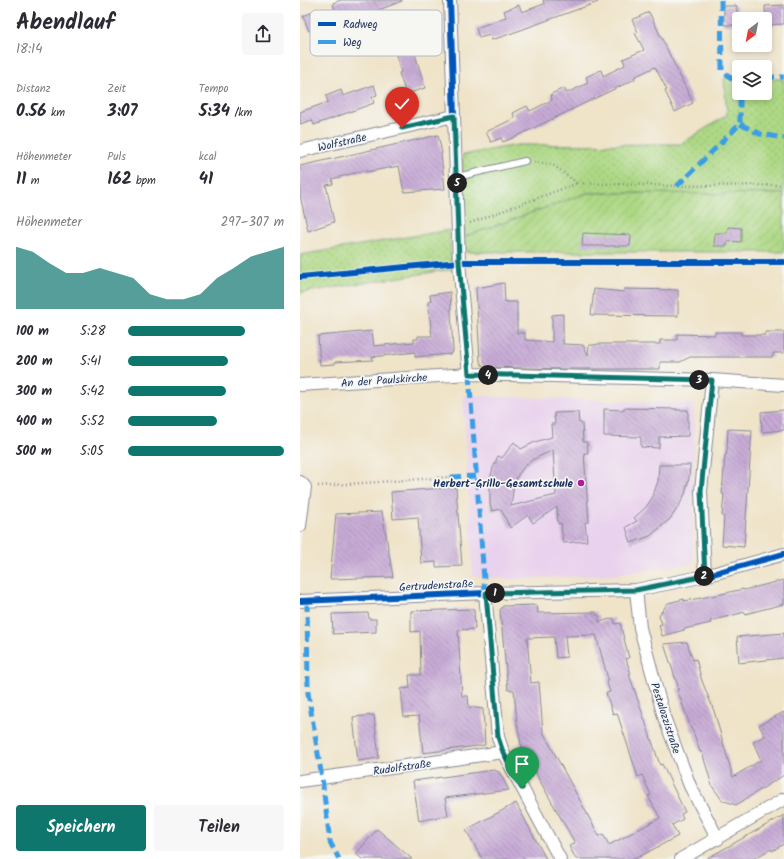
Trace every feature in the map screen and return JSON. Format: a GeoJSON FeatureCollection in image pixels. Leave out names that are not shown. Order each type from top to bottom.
{"type":"FeatureCollection","features":[{"type":"Feature","properties":{"kind":"street"},"geometry":{"type":"LineString","coordinates":[[450,0],[459,262],[469,374]]}},
{"type":"Feature","properties":{"kind":"street","name":"Wolfstraße"},"geometry":{"type":"LineString","coordinates":[[300,151],[454,116]]}},
{"type":"Feature","properties":{"kind":"street","name":"An der Paulskirche"},"geometry":{"type":"LineString","coordinates":[[300,385],[469,374],[712,380],[784,385]]}},
{"type":"Feature","properties":{"kind":"street"},"geometry":{"type":"LineString","coordinates":[[705,576],[701,491],[712,380]]}},
{"type":"Feature","properties":{"kind":"street"},"geometry":{"type":"LineString","coordinates":[[300,526],[303,485]]}},
{"type":"Feature","properties":{"kind":"street","name":"Gertrudenstraße"},"geometry":{"type":"LineString","coordinates":[[300,601],[486,593],[636,590],[705,576],[784,554]]}},
{"type":"Feature","properties":{"kind":"street","name":"Pestalozzistraße"},"geometry":{"type":"LineString","coordinates":[[636,590],[640,628],[664,717],[690,786],[718,839]]}},
{"type":"Feature","properties":{"kind":"street"},"geometry":{"type":"LineString","coordinates":[[486,593],[498,737],[503,752],[560,859]]}},
{"type":"Feature","properties":{"kind":"street","name":"Rudolfstraße"},"geometry":{"type":"LineString","coordinates":[[300,780],[503,752]]}},
{"type":"Feature","properties":{"kind":"street"},"geometry":{"type":"LineString","coordinates":[[681,859],[718,839],[784,799]]}},
{"type":"Feature","properties":{"kind":"lane"},"geometry":{"type":"LineString","coordinates":[[457,177],[525,160]]}},
{"type":"Feature","properties":{"kind":"path"},"geometry":{"type":"LineString","coordinates":[[525,160],[553,165],[578,183]]}},
{"type":"Feature","properties":{"kind":"path"},"geometry":{"type":"LineString","coordinates":[[458,227],[578,183],[677,186],[784,185]]}},
{"type":"Feature","properties":{"kind":"path"},"geometry":{"type":"LineString","coordinates":[[303,485],[451,477]]}},
{"type":"Feature","properties":{"kind":"shaded area","name":"Herbert-Grillo-Gesamtschule"},"geometry":{"type":"Polygon","coordinates":[[[463,395],[694,404],[693,563],[614,575],[508,579],[473,576],[463,395]]]}},
{"type":"Feature","properties":{"kind":"green space"},"geometry":{"type":"Polygon","coordinates":[[[724,78],[732,78],[732,100],[772,100],[772,79],[784,79],[784,194],[587,193],[464,237],[462,155],[517,145],[681,144],[727,115],[724,78]]]}},
{"type":"Feature","properties":{"kind":"green space"},"geometry":{"type":"Polygon","coordinates":[[[587,193],[784,194],[784,252],[465,252],[464,237],[587,193]]]}},
{"type":"Feature","properties":{"kind":"green space"},"geometry":{"type":"Polygon","coordinates":[[[449,230],[452,269],[300,293],[300,255],[449,230]]]}},
{"type":"Feature","properties":{"kind":"building"},"geometry":{"type":"Polygon","coordinates":[[[341,0],[402,0],[379,10],[335,10],[333,3],[341,0]]]}},
{"type":"Feature","properties":{"kind":"building"},"geometry":{"type":"Polygon","coordinates":[[[543,0],[597,0],[598,2],[491,40],[490,35],[479,38],[476,28],[506,17],[504,11],[519,5],[522,12],[544,4],[543,0]]]}},
{"type":"Feature","properties":{"kind":"building"},"geometry":{"type":"Polygon","coordinates":[[[784,5],[784,24],[772,25],[772,12],[765,12],[765,6],[784,5]]]}},
{"type":"Feature","properties":{"kind":"building"},"geometry":{"type":"Polygon","coordinates":[[[724,6],[737,6],[737,12],[732,12],[732,25],[724,25],[724,6]]]}},
{"type":"Feature","properties":{"kind":"building"},"geometry":{"type":"Polygon","coordinates":[[[649,12],[693,103],[675,112],[665,91],[667,90],[655,67],[634,77],[635,79],[515,137],[503,142],[501,138],[491,142],[486,132],[515,118],[513,113],[527,106],[530,111],[552,100],[551,94],[564,88],[567,93],[588,83],[586,77],[601,70],[603,76],[625,65],[623,59],[644,50],[635,33],[638,32],[632,20],[649,12]]]}},
{"type":"Feature","properties":{"kind":"building"},"geometry":{"type":"Polygon","coordinates":[[[310,13],[310,31],[309,31],[303,16],[310,13]]]}},
{"type":"Feature","properties":{"kind":"building"},"geometry":{"type":"Polygon","coordinates":[[[396,56],[416,56],[425,88],[406,94],[399,73],[401,72],[396,56]]]}},
{"type":"Feature","properties":{"kind":"building"},"geometry":{"type":"Polygon","coordinates":[[[374,85],[377,95],[372,97],[374,103],[314,125],[312,120],[300,124],[300,112],[328,102],[326,96],[341,90],[343,96],[374,85]]]}},
{"type":"Feature","properties":{"kind":"building"},"geometry":{"type":"Polygon","coordinates":[[[438,135],[442,153],[445,189],[404,192],[399,166],[366,172],[366,170],[332,179],[333,184],[326,185],[334,222],[308,231],[300,195],[300,166],[438,135]]]}},
{"type":"Feature","properties":{"kind":"building"},"geometry":{"type":"Polygon","coordinates":[[[728,227],[741,228],[741,242],[727,241],[727,246],[714,246],[715,233],[727,233],[728,227]]]}},
{"type":"Feature","properties":{"kind":"building"},"geometry":{"type":"Polygon","coordinates":[[[583,233],[631,235],[630,246],[582,246],[583,233]]]}},
{"type":"Feature","properties":{"kind":"building"},"geometry":{"type":"Polygon","coordinates":[[[504,283],[505,302],[517,302],[517,333],[525,333],[525,340],[552,342],[552,315],[563,314],[563,344],[583,345],[588,355],[589,345],[660,344],[660,340],[677,340],[677,334],[715,335],[715,332],[741,332],[741,335],[765,335],[765,332],[784,332],[784,353],[773,353],[773,357],[690,357],[680,362],[660,362],[660,369],[486,367],[482,365],[480,361],[476,288],[504,283]]]}},
{"type":"Feature","properties":{"kind":"building"},"geometry":{"type":"Polygon","coordinates":[[[594,289],[624,292],[624,289],[678,290],[678,316],[591,315],[594,289]]]}},
{"type":"Feature","properties":{"kind":"building"},"geometry":{"type":"Polygon","coordinates":[[[450,292],[453,351],[450,354],[415,357],[415,352],[372,357],[373,360],[335,362],[335,364],[320,365],[318,336],[372,331],[374,346],[414,342],[414,339],[418,339],[418,336],[432,336],[428,302],[431,301],[430,295],[450,292]]]}},
{"type":"Feature","properties":{"kind":"building"},"geometry":{"type":"Polygon","coordinates":[[[624,408],[688,410],[688,436],[659,437],[659,448],[641,447],[641,437],[604,436],[604,409],[624,410],[624,408]]]}},
{"type":"Feature","properties":{"kind":"building"},"geometry":{"type":"Polygon","coordinates":[[[784,410],[784,430],[762,432],[761,412],[784,410]]]}},
{"type":"Feature","properties":{"kind":"building"},"geometry":{"type":"Polygon","coordinates":[[[578,412],[579,423],[582,423],[583,442],[587,442],[588,453],[584,453],[589,522],[585,522],[587,541],[563,543],[561,523],[558,524],[557,507],[533,523],[528,515],[510,528],[501,509],[492,511],[490,504],[490,479],[498,456],[502,458],[514,442],[521,449],[535,442],[552,437],[551,424],[555,424],[554,413],[578,412]],[[553,450],[532,460],[518,475],[514,484],[511,506],[556,495],[553,450]]]}},
{"type":"Feature","properties":{"kind":"building"},"geometry":{"type":"Polygon","coordinates":[[[728,429],[752,430],[744,547],[722,545],[724,494],[722,494],[728,429]]]}},
{"type":"Feature","properties":{"kind":"building"},"geometry":{"type":"Polygon","coordinates":[[[659,465],[690,465],[689,478],[685,494],[670,519],[650,536],[631,543],[626,527],[637,521],[634,518],[646,507],[652,498],[658,481],[659,465]]]}},
{"type":"Feature","properties":{"kind":"building"},"geometry":{"type":"Polygon","coordinates":[[[456,487],[462,566],[436,567],[436,562],[421,563],[418,517],[393,519],[391,492],[456,487]]]}},
{"type":"Feature","properties":{"kind":"building"},"geometry":{"type":"Polygon","coordinates":[[[382,512],[393,577],[330,579],[336,514],[382,512]]]}},
{"type":"Feature","properties":{"kind":"building"},"geometry":{"type":"Polygon","coordinates":[[[784,580],[784,604],[710,621],[711,623],[662,636],[659,625],[662,624],[659,615],[668,603],[684,599],[684,601],[744,590],[784,580]]]}},
{"type":"Feature","properties":{"kind":"building"},"geometry":{"type":"Polygon","coordinates":[[[537,605],[538,613],[596,612],[596,615],[599,615],[599,622],[614,618],[615,624],[620,623],[629,658],[626,659],[631,674],[629,674],[660,765],[662,764],[685,812],[681,814],[683,819],[672,825],[678,836],[635,859],[576,859],[569,846],[575,843],[521,744],[517,723],[514,690],[508,690],[500,610],[503,606],[537,605]],[[596,635],[565,636],[567,657],[556,658],[554,637],[527,638],[531,683],[539,682],[543,732],[599,836],[603,834],[609,845],[660,818],[648,796],[651,795],[642,775],[638,777],[617,713],[613,714],[606,693],[610,692],[606,680],[608,679],[596,635]]]}},
{"type":"Feature","properties":{"kind":"building"},"geometry":{"type":"Polygon","coordinates":[[[474,609],[475,629],[458,630],[462,696],[468,696],[469,707],[483,709],[485,745],[423,753],[419,716],[404,717],[401,689],[410,688],[409,675],[421,675],[420,631],[411,632],[411,611],[474,609]]]}},
{"type":"Feature","properties":{"kind":"building"},"geometry":{"type":"Polygon","coordinates":[[[368,613],[369,619],[376,619],[376,632],[333,634],[332,614],[368,613]]]}},
{"type":"Feature","properties":{"kind":"building"},"geometry":{"type":"Polygon","coordinates":[[[784,633],[784,658],[739,663],[737,637],[784,633]]]}},
{"type":"Feature","properties":{"kind":"building"},"geometry":{"type":"Polygon","coordinates":[[[687,642],[693,660],[696,659],[702,681],[714,711],[733,777],[761,760],[753,742],[765,736],[759,725],[784,712],[784,775],[736,805],[722,800],[712,786],[702,752],[700,752],[677,689],[679,689],[664,644],[687,642]]]}},
{"type":"Feature","properties":{"kind":"building"},"geometry":{"type":"Polygon","coordinates":[[[374,715],[379,758],[358,761],[353,717],[374,715]]]}},
{"type":"Feature","properties":{"kind":"building"},"geometry":{"type":"Polygon","coordinates":[[[494,770],[499,772],[509,790],[445,798],[448,815],[419,821],[413,781],[494,770]]]}},
{"type":"Feature","properties":{"kind":"building"},"geometry":{"type":"Polygon","coordinates":[[[516,803],[546,859],[482,859],[466,830],[516,803]]]}},
{"type":"Feature","properties":{"kind":"building"},"geometry":{"type":"Polygon","coordinates":[[[784,815],[784,844],[772,851],[771,849],[753,859],[706,859],[784,815]]]}},
{"type":"Feature","properties":{"kind":"building"},"geometry":{"type":"Polygon","coordinates":[[[377,829],[412,859],[362,859],[356,854],[377,829]]]}},
{"type":"Feature","properties":{"kind":"marked path"},"geometry":{"type":"LineString","coordinates":[[721,0],[722,70],[732,79]]}},
{"type":"Feature","properties":{"kind":"marked path"},"geometry":{"type":"LineString","coordinates":[[772,77],[784,77]]}},
{"type":"Feature","properties":{"kind":"marked path"},"geometry":{"type":"LineString","coordinates":[[677,186],[740,124],[740,100]]}},
{"type":"Feature","properties":{"kind":"marked path"},"geometry":{"type":"LineString","coordinates":[[740,124],[760,134],[784,138]]}},
{"type":"Feature","properties":{"kind":"marked path"},"geometry":{"type":"LineString","coordinates":[[469,374],[485,593]]}},
{"type":"Feature","properties":{"kind":"marked path"},"geometry":{"type":"LineString","coordinates":[[451,477],[477,476]]}},
{"type":"Feature","properties":{"kind":"marked path"},"geometry":{"type":"LineString","coordinates":[[307,601],[308,693],[322,778],[330,842],[339,859]]}},
{"type":"Feature","properties":{"kind":"cycle path"},"geometry":{"type":"LineString","coordinates":[[450,0],[459,262]]}},
{"type":"Feature","properties":{"kind":"cycle path"},"geometry":{"type":"LineString","coordinates":[[300,277],[459,262],[784,262]]}},
{"type":"Feature","properties":{"kind":"cycle path"},"geometry":{"type":"LineString","coordinates":[[300,601],[485,593],[636,590],[705,576],[784,554]]}},
{"type":"Feature","properties":{"kind":"place","name":"Herbert-Grillo-Gesamtschule"},"geometry":{"type":"Point","coordinates":[581,483]}},
{"type":"Feature","properties":{"kind":"route"},"geometry":{"type":"LineString","coordinates":[[402,128],[454,116],[459,262],[469,374],[712,380],[701,491],[705,576],[636,590],[486,593],[498,737],[503,752],[522,788]]}}]}
